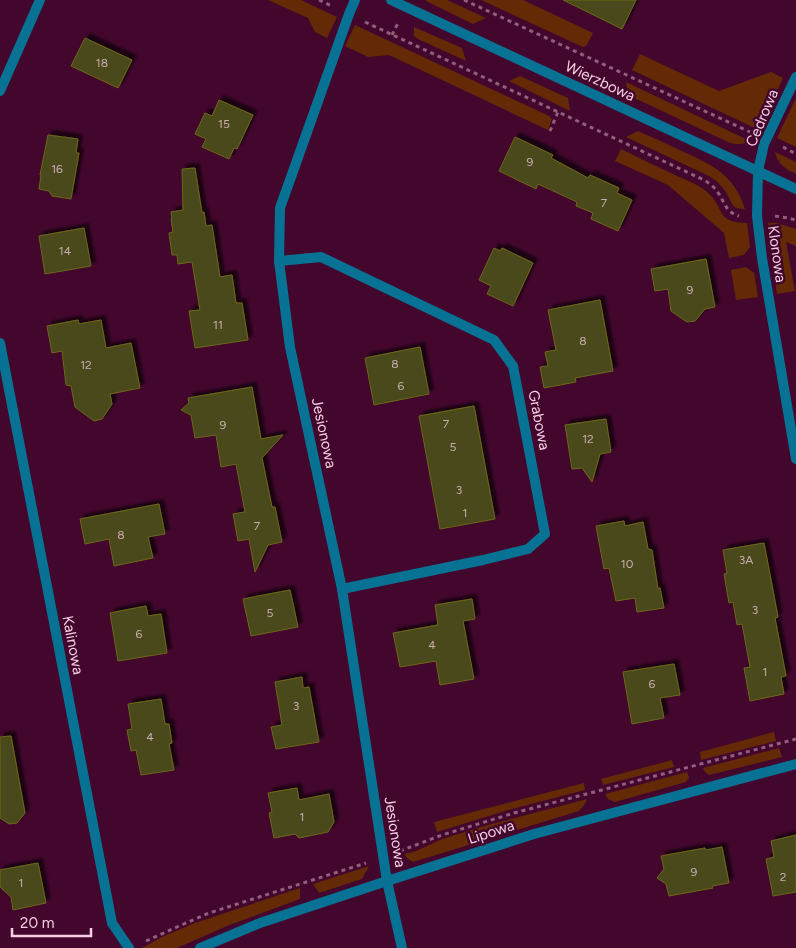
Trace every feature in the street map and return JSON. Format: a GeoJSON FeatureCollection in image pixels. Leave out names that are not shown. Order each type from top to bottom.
{"type":"FeatureCollection","features":[{"type":"Feature","properties":{"kind":"street"},"geometry":{"type":"LineString","coordinates":[[0,91],[40,0]]}},
{"type":"Feature","properties":{"kind":"street","name":"Jesionowa"},"geometry":{"type":"LineString","coordinates":[[356,0],[349,14],[280,208],[279,261],[290,347],[342,589],[387,881],[402,948]]}},
{"type":"Feature","properties":{"kind":"street","name":"Wierzbowa"},"geometry":{"type":"LineString","coordinates":[[391,0],[796,189]]}},
{"type":"Feature","properties":{"kind":"street","name":"Cedrowa"},"geometry":{"type":"LineString","coordinates":[[758,171],[764,144],[796,77]]}},
{"type":"Feature","properties":{"kind":"street","name":"Klonowa"},"geometry":{"type":"LineString","coordinates":[[758,171],[757,216],[762,258],[796,459]]}},
{"type":"Feature","properties":{"kind":"street","name":"Grabowa"},"geometry":{"type":"LineString","coordinates":[[279,261],[321,257],[494,340],[514,366],[545,534],[528,549],[342,589]]}},
{"type":"Feature","properties":{"kind":"street","name":"Kalinowa"},"geometry":{"type":"LineString","coordinates":[[0,342],[112,923],[129,948]]}},
{"type":"Feature","properties":{"kind":"street","name":"Lipowa"},"geometry":{"type":"LineString","coordinates":[[200,948],[260,924],[534,834],[796,764]]}},
{"type":"Feature","properties":{"kind":"path"},"geometry":{"type":"LineString","coordinates":[[319,0],[333,6]]}},
{"type":"Feature","properties":{"kind":"path"},"geometry":{"type":"LineString","coordinates":[[464,0],[756,135]]}},
{"type":"Feature","properties":{"kind":"path"},"geometry":{"type":"LineString","coordinates":[[358,19],[704,180],[717,191],[728,211],[737,216],[743,216]]}},
{"type":"Feature","properties":{"kind":"path"},"geometry":{"type":"LineString","coordinates":[[392,35],[399,20]]}},
{"type":"Feature","properties":{"kind":"path"},"geometry":{"type":"LineString","coordinates":[[550,131],[558,112]]}},
{"type":"Feature","properties":{"kind":"path"},"geometry":{"type":"LineString","coordinates":[[782,147],[796,154]]}},
{"type":"Feature","properties":{"kind":"path"},"geometry":{"type":"LineString","coordinates":[[770,216],[796,220]]}},
{"type":"Feature","properties":{"kind":"path"},"geometry":{"type":"LineString","coordinates":[[145,942],[209,914],[415,846],[442,835],[514,813],[796,739]]}},
{"type":"Feature","properties":{"kind":"shaded area"},"geometry":{"type":"Polygon","coordinates":[[[268,0],[301,0],[337,17],[327,38],[315,32],[308,18],[268,0]]]}},
{"type":"Feature","properties":{"kind":"shaded area"},"geometry":{"type":"Polygon","coordinates":[[[426,0],[447,0],[486,18],[473,24],[426,0]]]}},
{"type":"Feature","properties":{"kind":"shaded area"},"geometry":{"type":"Polygon","coordinates":[[[481,0],[523,0],[593,33],[586,46],[583,47],[481,0]]]}},
{"type":"Feature","properties":{"kind":"shaded area"},"geometry":{"type":"Polygon","coordinates":[[[355,25],[549,116],[552,119],[548,130],[389,55],[368,57],[345,46],[355,25]]]}},
{"type":"Feature","properties":{"kind":"shaded area"},"geometry":{"type":"Polygon","coordinates":[[[414,27],[462,48],[466,61],[418,39],[414,36],[414,27]]]}},
{"type":"Feature","properties":{"kind":"shaded area"},"geometry":{"type":"Polygon","coordinates":[[[640,54],[719,91],[771,72],[783,78],[759,130],[632,70],[640,54]]]}},
{"type":"Feature","properties":{"kind":"shaded area"},"geometry":{"type":"Polygon","coordinates":[[[520,76],[568,98],[570,111],[509,81],[520,76]]]}},
{"type":"Feature","properties":{"kind":"shaded area"},"geometry":{"type":"Polygon","coordinates":[[[626,82],[750,141],[733,144],[628,95],[626,82]]]}},
{"type":"Feature","properties":{"kind":"shaded area"},"geometry":{"type":"Polygon","coordinates":[[[796,98],[796,147],[777,138],[796,98]]]}},
{"type":"Feature","properties":{"kind":"shaded area"},"geometry":{"type":"Polygon","coordinates":[[[638,131],[714,167],[735,188],[745,209],[733,206],[723,189],[709,176],[626,137],[638,131]]]}},
{"type":"Feature","properties":{"kind":"shaded area"},"geometry":{"type":"Polygon","coordinates":[[[621,149],[697,185],[713,198],[725,217],[737,222],[747,223],[750,247],[744,255],[729,258],[724,233],[668,185],[615,161],[621,149]]]}},
{"type":"Feature","properties":{"kind":"shaded area"},"geometry":{"type":"Polygon","coordinates":[[[775,152],[796,162],[796,174],[782,166],[775,152]]]}},
{"type":"Feature","properties":{"kind":"shaded area"},"geometry":{"type":"Polygon","coordinates":[[[768,223],[777,223],[796,229],[796,246],[786,242],[795,291],[777,294],[768,223]]]}},
{"type":"Feature","properties":{"kind":"shaded area"},"geometry":{"type":"Polygon","coordinates":[[[746,267],[754,273],[758,297],[736,300],[731,270],[746,267]]]}},
{"type":"Feature","properties":{"kind":"shaded area"},"geometry":{"type":"Polygon","coordinates":[[[774,732],[776,741],[701,760],[700,752],[774,732]]]}},
{"type":"Feature","properties":{"kind":"shaded area"},"geometry":{"type":"Polygon","coordinates":[[[779,748],[782,757],[709,775],[703,768],[779,748]]]}},
{"type":"Feature","properties":{"kind":"shaded area"},"geometry":{"type":"Polygon","coordinates":[[[672,760],[674,767],[603,785],[601,779],[672,760]]]}},
{"type":"Feature","properties":{"kind":"shaded area"},"geometry":{"type":"Polygon","coordinates":[[[687,772],[689,778],[686,782],[615,802],[608,799],[605,794],[687,772]]]}},
{"type":"Feature","properties":{"kind":"shaded area"},"geometry":{"type":"Polygon","coordinates":[[[584,783],[585,790],[512,809],[437,832],[434,822],[584,783]]]}},
{"type":"Feature","properties":{"kind":"shaded area"},"geometry":{"type":"Polygon","coordinates":[[[587,799],[579,811],[413,862],[404,854],[416,851],[442,839],[488,825],[587,799]]]}},
{"type":"Feature","properties":{"kind":"shaded area"},"geometry":{"type":"Polygon","coordinates":[[[369,866],[362,879],[319,893],[313,884],[369,866]]]}},
{"type":"Feature","properties":{"kind":"shaded area"},"geometry":{"type":"Polygon","coordinates":[[[300,888],[300,899],[227,926],[177,948],[142,948],[195,923],[300,888]]]}},
{"type":"Feature","properties":{"kind":"building"},"geometry":{"type":"Polygon","coordinates":[[[563,0],[636,0],[622,29],[563,0]]]}},
{"type":"Feature","properties":{"kind":"building"},"geometry":{"type":"Polygon","coordinates":[[[85,38],[132,60],[118,88],[71,66],[85,38]]]}},
{"type":"Feature","properties":{"kind":"building"},"geometry":{"type":"Polygon","coordinates":[[[219,100],[253,115],[237,149],[234,148],[229,159],[202,147],[206,139],[195,134],[205,113],[212,116],[219,100]]]}},
{"type":"Feature","properties":{"kind":"building"},"geometry":{"type":"Polygon","coordinates":[[[48,135],[78,139],[76,153],[79,153],[71,199],[52,196],[49,191],[39,189],[48,135]]]}},
{"type":"Feature","properties":{"kind":"building"},"geometry":{"type":"Polygon","coordinates":[[[515,137],[553,155],[551,158],[588,178],[590,175],[619,188],[617,193],[632,200],[618,231],[591,219],[593,213],[576,206],[577,202],[538,184],[536,189],[499,171],[515,137]]]}},
{"type":"Feature","properties":{"kind":"building"},"geometry":{"type":"Polygon","coordinates":[[[195,168],[202,213],[204,212],[206,226],[212,225],[220,277],[232,275],[236,303],[242,303],[248,340],[195,348],[189,311],[200,310],[192,262],[178,264],[177,255],[172,255],[169,233],[173,232],[171,212],[183,210],[182,169],[195,168]]]}},
{"type":"Feature","properties":{"kind":"building"},"geometry":{"type":"Polygon","coordinates":[[[84,228],[91,266],[45,274],[39,236],[84,228]]]}},
{"type":"Feature","properties":{"kind":"building"},"geometry":{"type":"Polygon","coordinates":[[[494,248],[500,251],[502,248],[533,263],[513,306],[487,294],[491,286],[479,280],[494,248]]]}},
{"type":"Feature","properties":{"kind":"building"},"geometry":{"type":"Polygon","coordinates":[[[706,259],[715,307],[705,309],[695,321],[687,322],[671,311],[668,289],[655,291],[651,269],[706,259]]]}},
{"type":"Feature","properties":{"kind":"building"},"geometry":{"type":"Polygon","coordinates":[[[600,300],[613,371],[575,378],[576,382],[544,388],[540,367],[548,366],[545,352],[556,350],[548,310],[600,300]]]}},
{"type":"Feature","properties":{"kind":"building"},"geometry":{"type":"Polygon","coordinates":[[[78,320],[79,324],[101,320],[106,348],[131,343],[140,388],[110,394],[112,404],[102,419],[94,421],[75,407],[71,386],[66,385],[62,351],[52,353],[47,326],[78,320]]]}},
{"type":"Feature","properties":{"kind":"building"},"geometry":{"type":"Polygon","coordinates":[[[420,347],[429,394],[374,405],[365,358],[420,347]]]}},
{"type":"Feature","properties":{"kind":"building"},"geometry":{"type":"Polygon","coordinates":[[[252,387],[261,439],[283,435],[262,458],[272,507],[275,507],[282,542],[268,545],[255,572],[249,539],[238,541],[233,514],[245,512],[236,464],[221,467],[216,435],[195,438],[191,415],[181,410],[189,403],[188,398],[252,387]]]}},
{"type":"Feature","properties":{"kind":"building"},"geometry":{"type":"Polygon","coordinates":[[[474,406],[495,519],[440,529],[419,416],[474,406]]]}},
{"type":"Feature","properties":{"kind":"building"},"geometry":{"type":"Polygon","coordinates":[[[606,419],[611,452],[600,454],[592,482],[582,468],[572,469],[565,425],[606,419]]]}},
{"type":"Feature","properties":{"kind":"building"},"geometry":{"type":"Polygon","coordinates":[[[159,504],[165,534],[148,537],[153,558],[114,566],[109,539],[85,544],[80,519],[159,504]]]}},
{"type":"Feature","properties":{"kind":"building"},"geometry":{"type":"Polygon","coordinates":[[[624,521],[625,526],[643,522],[648,549],[652,550],[658,589],[660,588],[664,608],[637,612],[635,598],[616,601],[609,568],[604,569],[596,526],[624,521]]]}},
{"type":"Feature","properties":{"kind":"building"},"geometry":{"type":"Polygon","coordinates":[[[764,543],[778,617],[775,618],[786,676],[781,677],[784,694],[750,701],[744,668],[750,667],[742,624],[737,625],[733,602],[729,603],[724,574],[727,573],[723,550],[764,543]]]}},
{"type":"Feature","properties":{"kind":"building"},"geometry":{"type":"Polygon","coordinates":[[[290,590],[298,627],[251,636],[243,599],[290,590]]]}},
{"type":"Feature","properties":{"kind":"building"},"geometry":{"type":"Polygon","coordinates":[[[472,599],[475,619],[463,621],[474,679],[440,685],[436,661],[400,667],[393,633],[438,625],[435,605],[472,599]]]}},
{"type":"Feature","properties":{"kind":"building"},"geometry":{"type":"Polygon","coordinates":[[[146,606],[148,616],[161,614],[167,653],[118,661],[110,613],[146,606]]]}},
{"type":"Feature","properties":{"kind":"building"},"geometry":{"type":"Polygon","coordinates":[[[674,664],[680,695],[660,698],[664,718],[632,724],[623,672],[674,664]]]}},
{"type":"Feature","properties":{"kind":"building"},"geometry":{"type":"Polygon","coordinates":[[[302,677],[303,688],[309,687],[319,742],[276,749],[271,727],[282,725],[275,682],[302,677]]]}},
{"type":"Feature","properties":{"kind":"building"},"geometry":{"type":"Polygon","coordinates":[[[161,699],[165,724],[169,724],[172,743],[169,744],[174,770],[141,775],[136,750],[131,751],[127,730],[132,729],[128,704],[161,699]]]}},
{"type":"Feature","properties":{"kind":"building"},"geometry":{"type":"Polygon","coordinates":[[[11,736],[25,813],[17,823],[9,824],[0,818],[0,737],[11,736]]]}},
{"type":"Feature","properties":{"kind":"building"},"geometry":{"type":"Polygon","coordinates":[[[297,788],[299,800],[329,794],[334,822],[328,832],[299,838],[295,834],[274,838],[269,813],[272,812],[268,793],[297,788]]]}},
{"type":"Feature","properties":{"kind":"building"},"geometry":{"type":"Polygon","coordinates":[[[796,835],[796,892],[773,896],[766,859],[774,857],[771,841],[796,835]]]}},
{"type":"Feature","properties":{"kind":"building"},"geometry":{"type":"Polygon","coordinates":[[[722,847],[729,883],[669,896],[666,884],[657,878],[664,869],[661,856],[722,847]]]}},
{"type":"Feature","properties":{"kind":"building"},"geometry":{"type":"Polygon","coordinates":[[[38,863],[46,903],[13,910],[11,897],[0,887],[0,870],[38,863]]]}}]}
